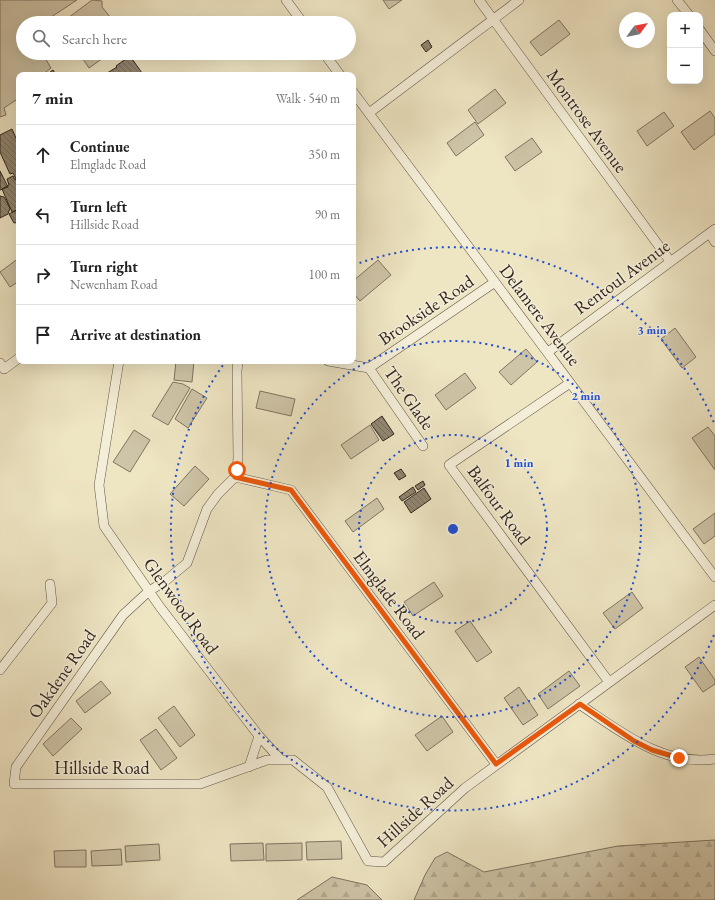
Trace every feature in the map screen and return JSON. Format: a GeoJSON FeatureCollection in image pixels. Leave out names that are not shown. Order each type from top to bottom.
{"type":"FeatureCollection","features":[{"type":"Feature","properties":{"kind":"street"},"geometry":{"type":"LineString","coordinates":[[286,0],[297,16]]}},
{"type":"Feature","properties":{"kind":"street","name":"Montrose Avenue"},"geometry":{"type":"LineString","coordinates":[[479,0],[670,261]]}},
{"type":"Feature","properties":{"kind":"street"},"geometry":{"type":"LineString","coordinates":[[369,113],[520,0]]}},
{"type":"Feature","properties":{"kind":"street"},"geometry":{"type":"LineString","coordinates":[[677,0],[686,12]]}},
{"type":"Feature","properties":{"kind":"street"},"geometry":{"type":"LineString","coordinates":[[703,34],[715,51]]}},
{"type":"Feature","properties":{"kind":"street"},"geometry":{"type":"LineString","coordinates":[[329,60],[338,72]]}},
{"type":"Feature","properties":{"kind":"street","name":"Delamere Avenue"},"geometry":{"type":"LineString","coordinates":[[356,96],[715,577]]}},
{"type":"Feature","properties":{"kind":"street"},"geometry":{"type":"LineString","coordinates":[[712,231],[715,242]]}},
{"type":"Feature","properties":{"kind":"street","name":"Rentoul Avenue"},"geometry":{"type":"LineString","coordinates":[[548,352],[712,231]]}},
{"type":"Feature","properties":{"kind":"street","name":"Brookside Road"},"geometry":{"type":"LineString","coordinates":[[346,364],[369,368],[495,282]]}},
{"type":"Feature","properties":{"kind":"street"},"geometry":{"type":"LineString","coordinates":[[2,366],[16,359]]}},
{"type":"Feature","properties":{"kind":"street","name":"Glenwood Road"},"geometry":{"type":"LineString","coordinates":[[119,364],[99,485],[104,526],[149,591],[259,736],[281,760]]}},
{"type":"Feature","properties":{"kind":"street"},"geometry":{"type":"LineString","coordinates":[[235,477],[238,458],[238,364]]}},
{"type":"Feature","properties":{"kind":"street","name":"The Glade"},"geometry":{"type":"LineString","coordinates":[[369,368],[423,446]]}},
{"type":"Feature","properties":{"kind":"street","name":"Balfour Road"},"geometry":{"type":"LineString","coordinates":[[570,383],[449,465],[609,682]]}},
{"type":"Feature","properties":{"kind":"street","name":"Oakdene Road"},"geometry":{"type":"LineString","coordinates":[[14,784],[16,767],[123,615],[149,591],[164,582],[188,563],[207,509],[218,494],[235,477]]}},
{"type":"Feature","properties":{"kind":"street","name":"Elmglade Road"},"geometry":{"type":"LineString","coordinates":[[235,477],[291,490],[496,764]]}},
{"type":"Feature","properties":{"kind":"street"},"geometry":{"type":"LineString","coordinates":[[0,670],[52,603],[50,584]]}},
{"type":"Feature","properties":{"kind":"street","name":"Hillside Road"},"geometry":{"type":"LineString","coordinates":[[14,784],[200,784],[267,760],[293,760],[328,787],[368,861],[384,862],[465,788],[715,604]]}},
{"type":"Feature","properties":{"kind":"street"},"geometry":{"type":"LineString","coordinates":[[580,704],[634,741],[652,750],[679,758],[705,760],[715,759]]}},
{"type":"Feature","properties":{"kind":"street"},"geometry":{"type":"LineString","coordinates":[[249,767],[259,736]]}},
{"type":"Feature","properties":{"kind":"green space"},"geometry":{"type":"Polygon","coordinates":[[[0,0],[77,0],[53,16],[16,16],[16,60],[46,60],[51,68],[46,72],[16,72],[16,100],[4,108],[6,115],[0,117],[0,0]]]}},
{"type":"Feature","properties":{"kind":"green space"},"geometry":{"type":"Polygon","coordinates":[[[92,0],[102,1],[102,7],[109,16],[71,16],[92,0]]]}},
{"type":"Feature","properties":{"kind":"green space"},"geometry":{"type":"Polygon","coordinates":[[[383,0],[402,0],[389,9],[383,0]]]}},
{"type":"Feature","properties":{"kind":"green space"},"geometry":{"type":"Polygon","coordinates":[[[559,20],[570,34],[541,56],[530,42],[559,20]]]}},
{"type":"Feature","properties":{"kind":"green space"},"geometry":{"type":"Polygon","coordinates":[[[84,60],[100,60],[89,68],[84,60]]]}},
{"type":"Feature","properties":{"kind":"green space"},"geometry":{"type":"Polygon","coordinates":[[[495,89],[506,103],[478,124],[468,110],[495,89]]]}},
{"type":"Feature","properties":{"kind":"green space"},"geometry":{"type":"Polygon","coordinates":[[[710,111],[715,118],[715,134],[694,150],[681,132],[710,111]]]}},
{"type":"Feature","properties":{"kind":"green space"},"geometry":{"type":"Polygon","coordinates":[[[664,112],[674,126],[647,146],[637,131],[664,112]]]}},
{"type":"Feature","properties":{"kind":"green space"},"geometry":{"type":"Polygon","coordinates":[[[475,122],[484,135],[456,156],[447,143],[475,122]]]}},
{"type":"Feature","properties":{"kind":"green space"},"geometry":{"type":"Polygon","coordinates":[[[532,138],[542,152],[515,171],[505,157],[532,138]]]}},
{"type":"Feature","properties":{"kind":"green space"},"geometry":{"type":"Polygon","coordinates":[[[16,260],[16,283],[10,287],[0,272],[16,260]]]}},
{"type":"Feature","properties":{"kind":"green space"},"geometry":{"type":"Polygon","coordinates":[[[378,260],[391,275],[360,301],[356,296],[356,278],[378,260]]]}},
{"type":"Feature","properties":{"kind":"green space"},"geometry":{"type":"Polygon","coordinates":[[[675,328],[696,357],[682,368],[661,339],[675,328]]]}},
{"type":"Feature","properties":{"kind":"green space"},"geometry":{"type":"Polygon","coordinates":[[[526,349],[537,362],[511,385],[499,372],[526,349]]]}},
{"type":"Feature","properties":{"kind":"green space"},"geometry":{"type":"Polygon","coordinates":[[[176,364],[194,364],[192,382],[174,380],[176,364]]]}},
{"type":"Feature","properties":{"kind":"green space"},"geometry":{"type":"Polygon","coordinates":[[[465,373],[476,388],[446,410],[435,395],[465,373]]]}},
{"type":"Feature","properties":{"kind":"green space"},"geometry":{"type":"Polygon","coordinates":[[[173,382],[183,384],[190,388],[168,425],[152,416],[173,382]]]}},
{"type":"Feature","properties":{"kind":"green space"},"geometry":{"type":"Polygon","coordinates":[[[192,389],[207,398],[188,428],[175,419],[192,389]]]}},
{"type":"Feature","properties":{"kind":"green space"},"geometry":{"type":"Polygon","coordinates":[[[260,391],[295,399],[291,416],[256,408],[260,391]]]}},
{"type":"Feature","properties":{"kind":"green space"},"geometry":{"type":"Polygon","coordinates":[[[370,425],[379,440],[351,459],[341,445],[370,425]]]}},
{"type":"Feature","properties":{"kind":"green space"},"geometry":{"type":"Polygon","coordinates":[[[708,427],[715,436],[715,470],[692,438],[708,427]]]}},
{"type":"Feature","properties":{"kind":"green space"},"geometry":{"type":"Polygon","coordinates":[[[134,430],[150,440],[130,472],[113,462],[134,430]]]}},
{"type":"Feature","properties":{"kind":"green space"},"geometry":{"type":"Polygon","coordinates":[[[195,466],[209,479],[184,506],[170,494],[195,466]]]}},
{"type":"Feature","properties":{"kind":"green space"},"geometry":{"type":"Polygon","coordinates":[[[377,498],[384,509],[353,532],[345,521],[377,498]]]}},
{"type":"Feature","properties":{"kind":"green space"},"geometry":{"type":"Polygon","coordinates":[[[715,513],[715,536],[704,544],[693,529],[715,513]]]}},
{"type":"Feature","properties":{"kind":"green space"},"geometry":{"type":"Polygon","coordinates":[[[434,582],[443,596],[413,616],[404,602],[434,582]]]}},
{"type":"Feature","properties":{"kind":"green space"},"geometry":{"type":"Polygon","coordinates":[[[632,592],[643,608],[615,629],[603,613],[632,592]]]}},
{"type":"Feature","properties":{"kind":"green space"},"geometry":{"type":"Polygon","coordinates":[[[470,621],[492,652],[477,662],[455,631],[470,621]]]}},
{"type":"Feature","properties":{"kind":"green space"},"geometry":{"type":"Polygon","coordinates":[[[699,657],[715,680],[715,684],[703,692],[685,667],[699,657]]]}},
{"type":"Feature","properties":{"kind":"green space"},"geometry":{"type":"Polygon","coordinates":[[[569,671],[580,686],[548,709],[538,694],[569,671]]]}},
{"type":"Feature","properties":{"kind":"green space"},"geometry":{"type":"Polygon","coordinates":[[[101,681],[111,693],[85,713],[76,701],[101,681]]]}},
{"type":"Feature","properties":{"kind":"green space"},"geometry":{"type":"Polygon","coordinates":[[[519,687],[538,715],[523,725],[504,698],[519,687]]]}},
{"type":"Feature","properties":{"kind":"green space"},"geometry":{"type":"Polygon","coordinates":[[[174,706],[195,735],[180,747],[158,718],[174,706]]]}},
{"type":"Feature","properties":{"kind":"green space"},"geometry":{"type":"Polygon","coordinates":[[[442,716],[453,732],[427,751],[415,735],[442,716]]]}},
{"type":"Feature","properties":{"kind":"green space"},"geometry":{"type":"Polygon","coordinates":[[[71,718],[82,729],[53,756],[43,744],[71,718]]]}},
{"type":"Feature","properties":{"kind":"green space"},"geometry":{"type":"Polygon","coordinates":[[[156,729],[177,758],[161,770],[140,740],[156,729]]]}},
{"type":"Feature","properties":{"kind":"green space"},"geometry":{"type":"Polygon","coordinates":[[[715,840],[715,900],[414,900],[425,875],[435,858],[447,852],[484,872],[618,846],[715,840]]]}},
{"type":"Feature","properties":{"kind":"green space"},"geometry":{"type":"Polygon","coordinates":[[[341,841],[342,859],[307,860],[306,842],[341,841]]]}},
{"type":"Feature","properties":{"kind":"green space"},"geometry":{"type":"Polygon","coordinates":[[[263,843],[264,860],[231,861],[230,844],[263,843]]]}},
{"type":"Feature","properties":{"kind":"green space"},"geometry":{"type":"Polygon","coordinates":[[[302,843],[302,860],[266,861],[266,844],[302,843]]]}},
{"type":"Feature","properties":{"kind":"green space"},"geometry":{"type":"Polygon","coordinates":[[[159,844],[160,860],[126,862],[125,846],[159,844]]]}},
{"type":"Feature","properties":{"kind":"green space"},"geometry":{"type":"Polygon","coordinates":[[[121,849],[122,865],[92,866],[91,851],[121,849]]]}},
{"type":"Feature","properties":{"kind":"green space"},"geometry":{"type":"Polygon","coordinates":[[[86,850],[86,867],[55,867],[54,851],[86,850]]]}},
{"type":"Feature","properties":{"kind":"green space"},"geometry":{"type":"Polygon","coordinates":[[[332,877],[367,885],[382,900],[297,900],[332,877]]]}},
{"type":"Feature","properties":{"kind":"building"},"geometry":{"type":"Polygon","coordinates":[[[428,40],[432,47],[426,52],[421,45],[428,40]]]}},
{"type":"Feature","properties":{"kind":"building"},"geometry":{"type":"Polygon","coordinates":[[[124,60],[133,60],[141,72],[109,72],[117,67],[116,66],[124,60]]]}},
{"type":"Feature","properties":{"kind":"building"},"geometry":{"type":"Polygon","coordinates":[[[12,129],[16,138],[16,179],[13,173],[10,174],[0,152],[0,135],[12,129]]]}},
{"type":"Feature","properties":{"kind":"building"},"geometry":{"type":"Polygon","coordinates":[[[0,171],[8,187],[0,190],[0,171]]]}},
{"type":"Feature","properties":{"kind":"building"},"geometry":{"type":"Polygon","coordinates":[[[13,176],[16,180],[16,210],[12,212],[2,189],[9,185],[7,179],[13,176]]]}},
{"type":"Feature","properties":{"kind":"building"},"geometry":{"type":"Polygon","coordinates":[[[0,196],[4,197],[10,208],[8,214],[0,218],[0,196]]]}},
{"type":"Feature","properties":{"kind":"building"},"geometry":{"type":"Polygon","coordinates":[[[16,210],[16,223],[14,223],[9,214],[16,210]]]}},
{"type":"Feature","properties":{"kind":"building"},"geometry":{"type":"Polygon","coordinates":[[[382,416],[394,434],[383,441],[371,424],[382,416]]]}},
{"type":"Feature","properties":{"kind":"building"},"geometry":{"type":"Polygon","coordinates":[[[401,469],[406,476],[399,480],[394,473],[401,469]]]}},
{"type":"Feature","properties":{"kind":"building"},"geometry":{"type":"Polygon","coordinates":[[[423,481],[425,485],[418,490],[415,486],[423,481]]]}},
{"type":"Feature","properties":{"kind":"building"},"geometry":{"type":"Polygon","coordinates":[[[413,487],[416,492],[402,501],[399,497],[413,487]]]}},
{"type":"Feature","properties":{"kind":"building"},"geometry":{"type":"Polygon","coordinates":[[[424,488],[431,499],[411,513],[404,502],[424,488]]]}},
{"type":"Feature","properties":{"kind":"route"},"geometry":{"type":"LineString","coordinates":[[237,470],[235,477],[291,490],[496,764],[580,704],[634,741],[652,750],[679,758]]}}]}
